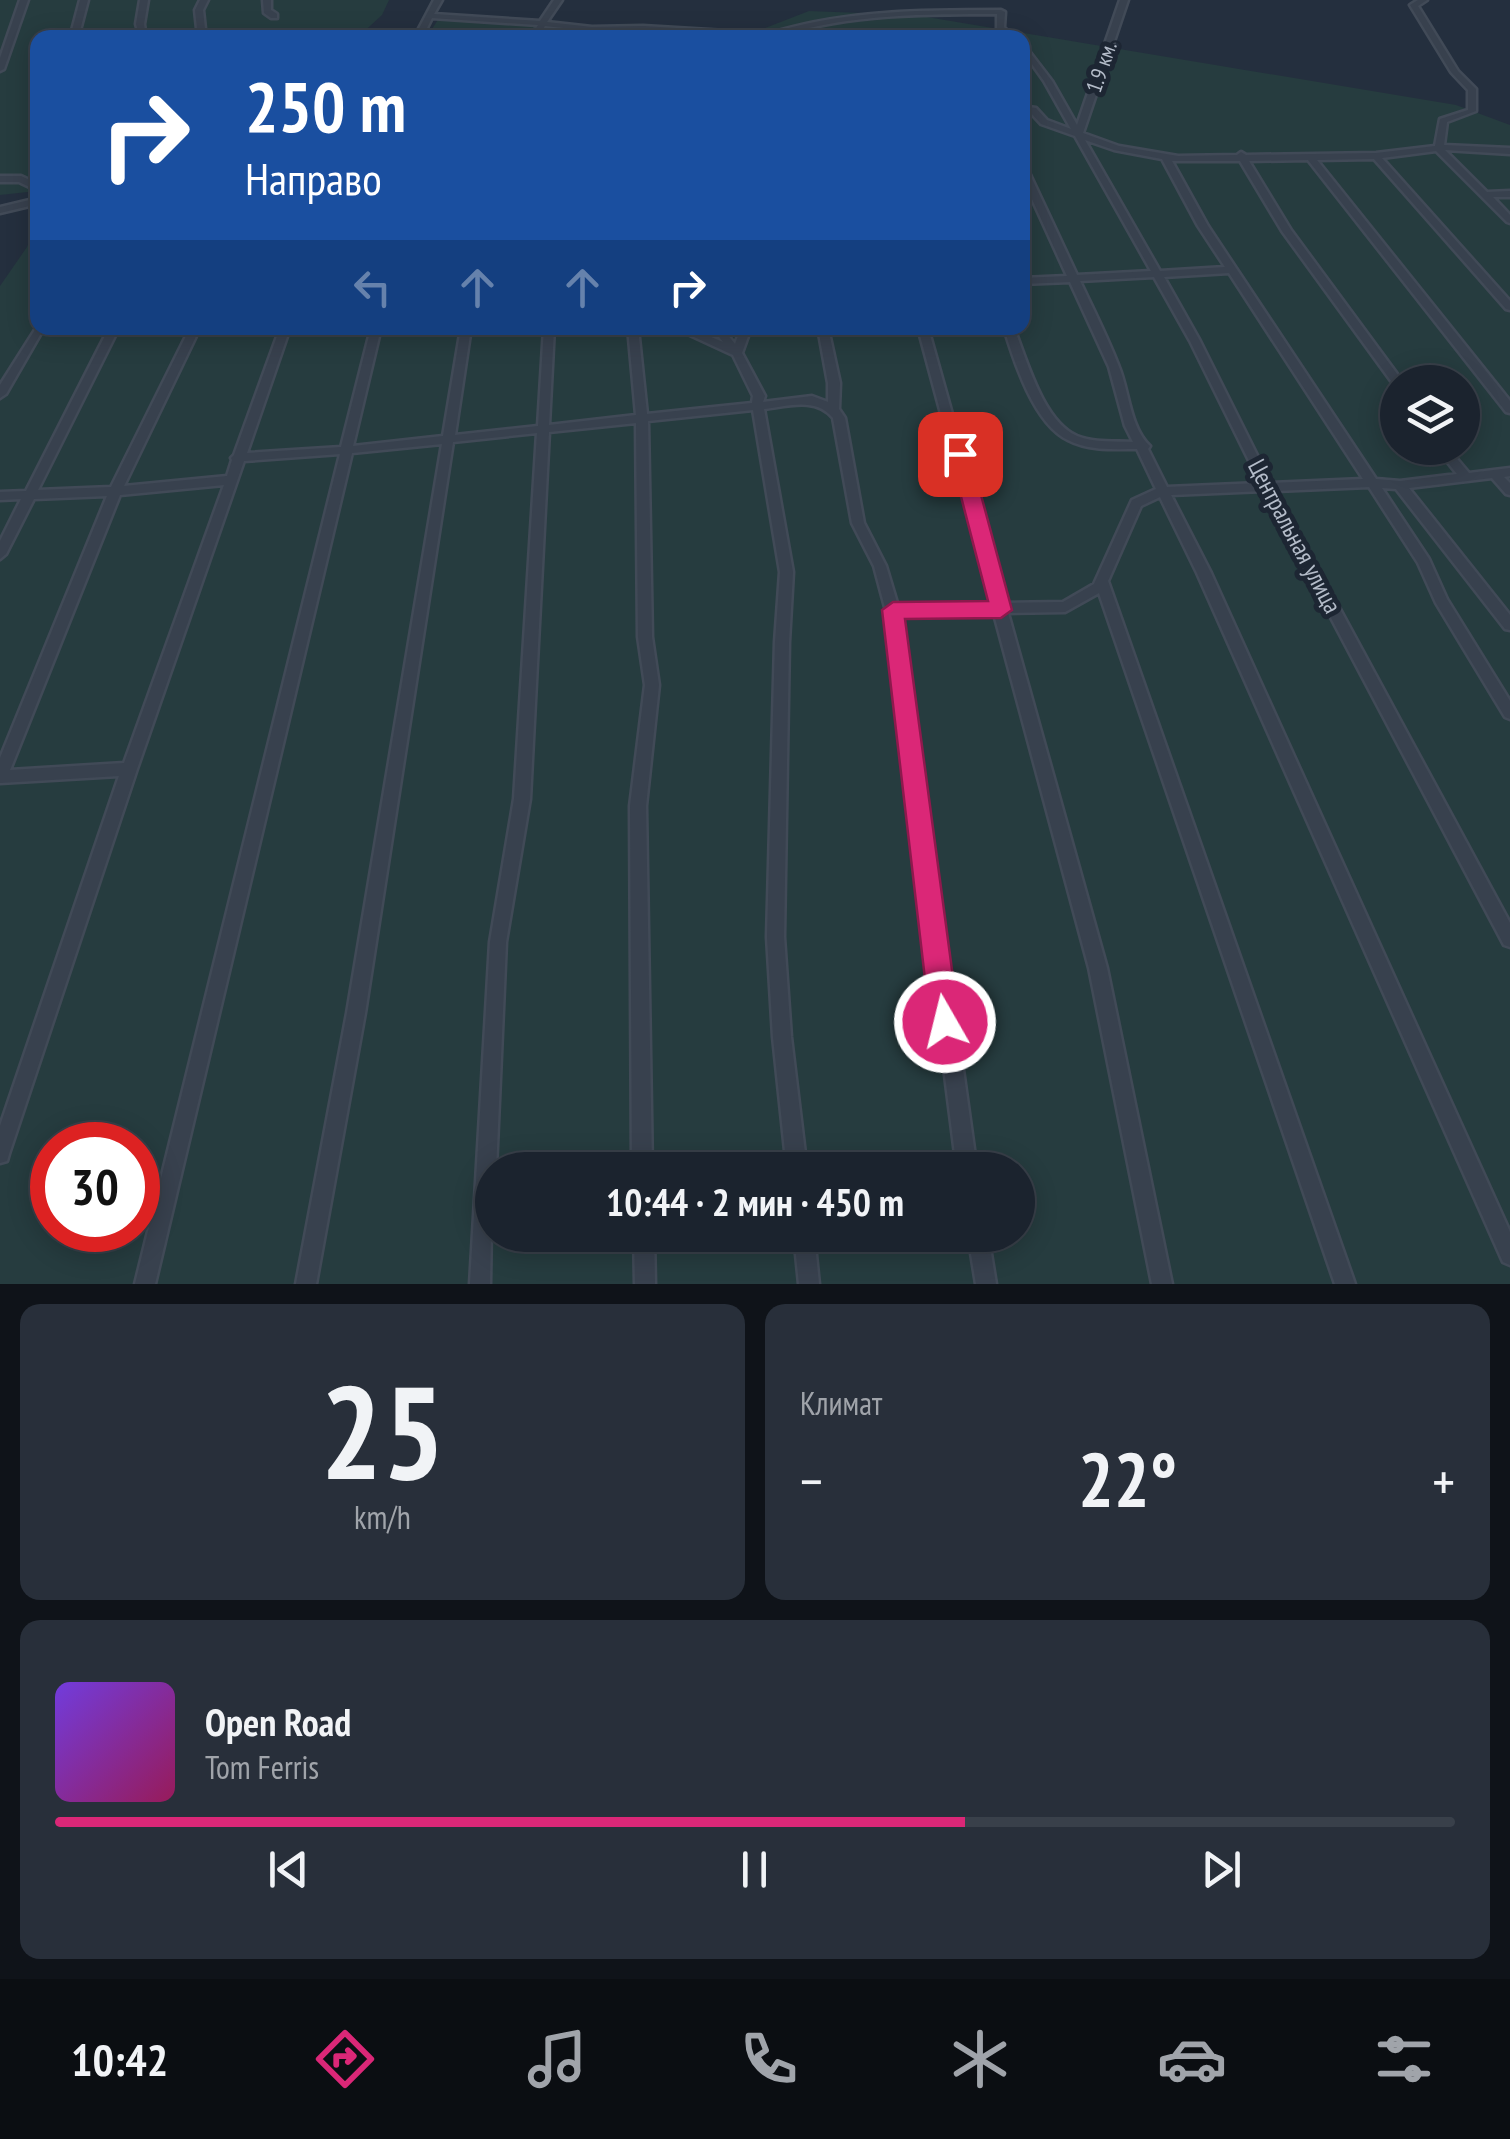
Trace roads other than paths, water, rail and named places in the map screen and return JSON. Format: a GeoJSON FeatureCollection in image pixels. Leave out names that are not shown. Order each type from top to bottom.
{"type":"FeatureCollection","features":[{"type":"Feature","properties":{"kind":"street"},"geometry":{"type":"LineString","coordinates":[[0,69],[24,0]]}},
{"type":"Feature","properties":{"kind":"street"},"geometry":{"type":"LineString","coordinates":[[76,30],[84,0]]}},
{"type":"Feature","properties":{"kind":"street"},"geometry":{"type":"LineString","coordinates":[[141,30],[144,0]]}},
{"type":"Feature","properties":{"kind":"street"},"geometry":{"type":"LineString","coordinates":[[201,30],[199,10],[204,0]]}},
{"type":"Feature","properties":{"kind":"street"},"geometry":{"type":"LineString","coordinates":[[267,0],[267,12],[274,16]]}},
{"type":"Feature","properties":{"kind":"street"},"geometry":{"type":"LineString","coordinates":[[423,30],[438,0]]}},
{"type":"Feature","properties":{"kind":"street"},"geometry":{"type":"LineString","coordinates":[[539,30],[558,0]]}},
{"type":"Feature","properties":{"kind":"street","name":"1.9 км."},"geometry":{"type":"LineString","coordinates":[[1078,134],[1124,0]]}},
{"type":"Feature","properties":{"kind":"street"},"geometry":{"type":"LineString","coordinates":[[1423,0],[1414,5],[1455,72],[1472,89],[1472,111],[1443,121],[1439,149]]}},
{"type":"Feature","properties":{"kind":"street"},"geometry":{"type":"LineString","coordinates":[[785,30],[913,12],[1001,12],[1003,30]]}},
{"type":"Feature","properties":{"kind":"street"},"geometry":{"type":"LineString","coordinates":[[432,16],[580,30]]}},
{"type":"Feature","properties":{"kind":"street","name":"Центральная улица"},"geometry":{"type":"LineString","coordinates":[[1030,57],[1195,341],[1268,488],[1510,938]]}},
{"type":"Feature","properties":{"kind":"street"},"geometry":{"type":"LineString","coordinates":[[1030,109],[1044,122],[1118,148],[1165,156],[1376,156],[1469,147],[1510,151]]}},
{"type":"Feature","properties":{"kind":"street"},"geometry":{"type":"LineString","coordinates":[[1439,149],[1510,220]]}},
{"type":"Feature","properties":{"kind":"street"},"geometry":{"type":"LineString","coordinates":[[1165,156],[1233,270],[1424,562],[1441,600],[1510,713]]}},
{"type":"Feature","properties":{"kind":"street"},"geometry":{"type":"LineString","coordinates":[[1240,156],[1288,231],[1385,365]]}},
{"type":"Feature","properties":{"kind":"street"},"geometry":{"type":"LineString","coordinates":[[1376,156],[1510,306]]}},
{"type":"Feature","properties":{"kind":"street"},"geometry":{"type":"LineString","coordinates":[[1310,157],[1510,408]]}},
{"type":"Feature","properties":{"kind":"street"},"geometry":{"type":"LineString","coordinates":[[0,180],[20,179],[30,184]]}},
{"type":"Feature","properties":{"kind":"street"},"geometry":{"type":"LineString","coordinates":[[1030,184],[1114,369],[1131,426],[1144,446],[1510,1255]]}},
{"type":"Feature","properties":{"kind":"street"},"geometry":{"type":"LineString","coordinates":[[1485,195],[1510,194]]}},
{"type":"Feature","properties":{"kind":"street"},"geometry":{"type":"LineString","coordinates":[[0,210],[30,203]]}},
{"type":"Feature","properties":{"kind":"street"},"geometry":{"type":"LineString","coordinates":[[1030,281],[1233,270]]}},
{"type":"Feature","properties":{"kind":"street"},"geometry":{"type":"LineString","coordinates":[[0,394],[35,335]]}},
{"type":"Feature","properties":{"kind":"street"},"geometry":{"type":"LineString","coordinates":[[0,554],[110,335]]}},
{"type":"Feature","properties":{"kind":"street"},"geometry":{"type":"LineString","coordinates":[[129,769],[0,777],[116,491],[192,335]]}},
{"type":"Feature","properties":{"kind":"street"},"geometry":{"type":"LineString","coordinates":[[0,1154],[129,769],[281,335]]}},
{"type":"Feature","properties":{"kind":"street"},"geometry":{"type":"LineString","coordinates":[[145,1284],[374,335]]}},
{"type":"Feature","properties":{"kind":"street"},"geometry":{"type":"LineString","coordinates":[[306,1284],[356,1013],[465,335]]}},
{"type":"Feature","properties":{"kind":"street"},"geometry":{"type":"LineString","coordinates":[[480,1284],[498,942],[522,799],[550,335]]}},
{"type":"Feature","properties":{"kind":"street"},"geometry":{"type":"LineString","coordinates":[[634,335],[642,420],[645,636],[652,685],[638,806],[642,1152]]}},
{"type":"Feature","properties":{"kind":"street"},"geometry":{"type":"LineString","coordinates":[[698,335],[737,353]]}},
{"type":"Feature","properties":{"kind":"street"},"geometry":{"type":"LineString","coordinates":[[723,335],[737,353],[759,396],[757,404],[785,563],[775,910],[779,996],[795,1152]]}},
{"type":"Feature","properties":{"kind":"street"},"geometry":{"type":"LineString","coordinates":[[737,353],[743,335]]}},
{"type":"Feature","properties":{"kind":"street"},"geometry":{"type":"LineString","coordinates":[[824,335],[834,383],[833,409],[839,418],[858,523],[880,566],[893,610],[965,1152]]}},
{"type":"Feature","properties":{"kind":"street"},"geometry":{"type":"LineString","coordinates":[[924,335],[1098,968],[1162,1284]]}},
{"type":"Feature","properties":{"kind":"street"},"geometry":{"type":"LineString","coordinates":[[1012,335],[1050,420],[1064,434],[1077,440],[1144,446]]}},
{"type":"Feature","properties":{"kind":"street"},"geometry":{"type":"LineString","coordinates":[[236,458],[642,420],[812,400],[831,391]]}},
{"type":"Feature","properties":{"kind":"street"},"geometry":{"type":"LineString","coordinates":[[812,400],[833,409]]}},
{"type":"Feature","properties":{"kind":"street"},"geometry":{"type":"LineString","coordinates":[[1456,465],[1467,478]]}},
{"type":"Feature","properties":{"kind":"street"},"geometry":{"type":"LineString","coordinates":[[893,610],[1065,608],[1099,587],[1136,503],[1163,490],[1371,483],[1400,486],[1510,472]]}},
{"type":"Feature","properties":{"kind":"street"},"geometry":{"type":"LineString","coordinates":[[1496,474],[1510,491]]}},
{"type":"Feature","properties":{"kind":"street"},"geometry":{"type":"LineString","coordinates":[[0,496],[116,491],[229,480]]}},
{"type":"Feature","properties":{"kind":"street"},"geometry":{"type":"LineString","coordinates":[[1400,486],[1510,625]]}},
{"type":"Feature","properties":{"kind":"street"},"geometry":{"type":"LineString","coordinates":[[1102,580],[1345,1284]]}},
{"type":"Feature","properties":{"kind":"street"},"geometry":{"type":"LineString","coordinates":[[644,1252],[645,1284]]}},
{"type":"Feature","properties":{"kind":"street"},"geometry":{"type":"LineString","coordinates":[[806,1252],[809,1284]]}},
{"type":"Feature","properties":{"kind":"street"},"geometry":{"type":"LineString","coordinates":[[981,1252],[986,1284]]}}]}
